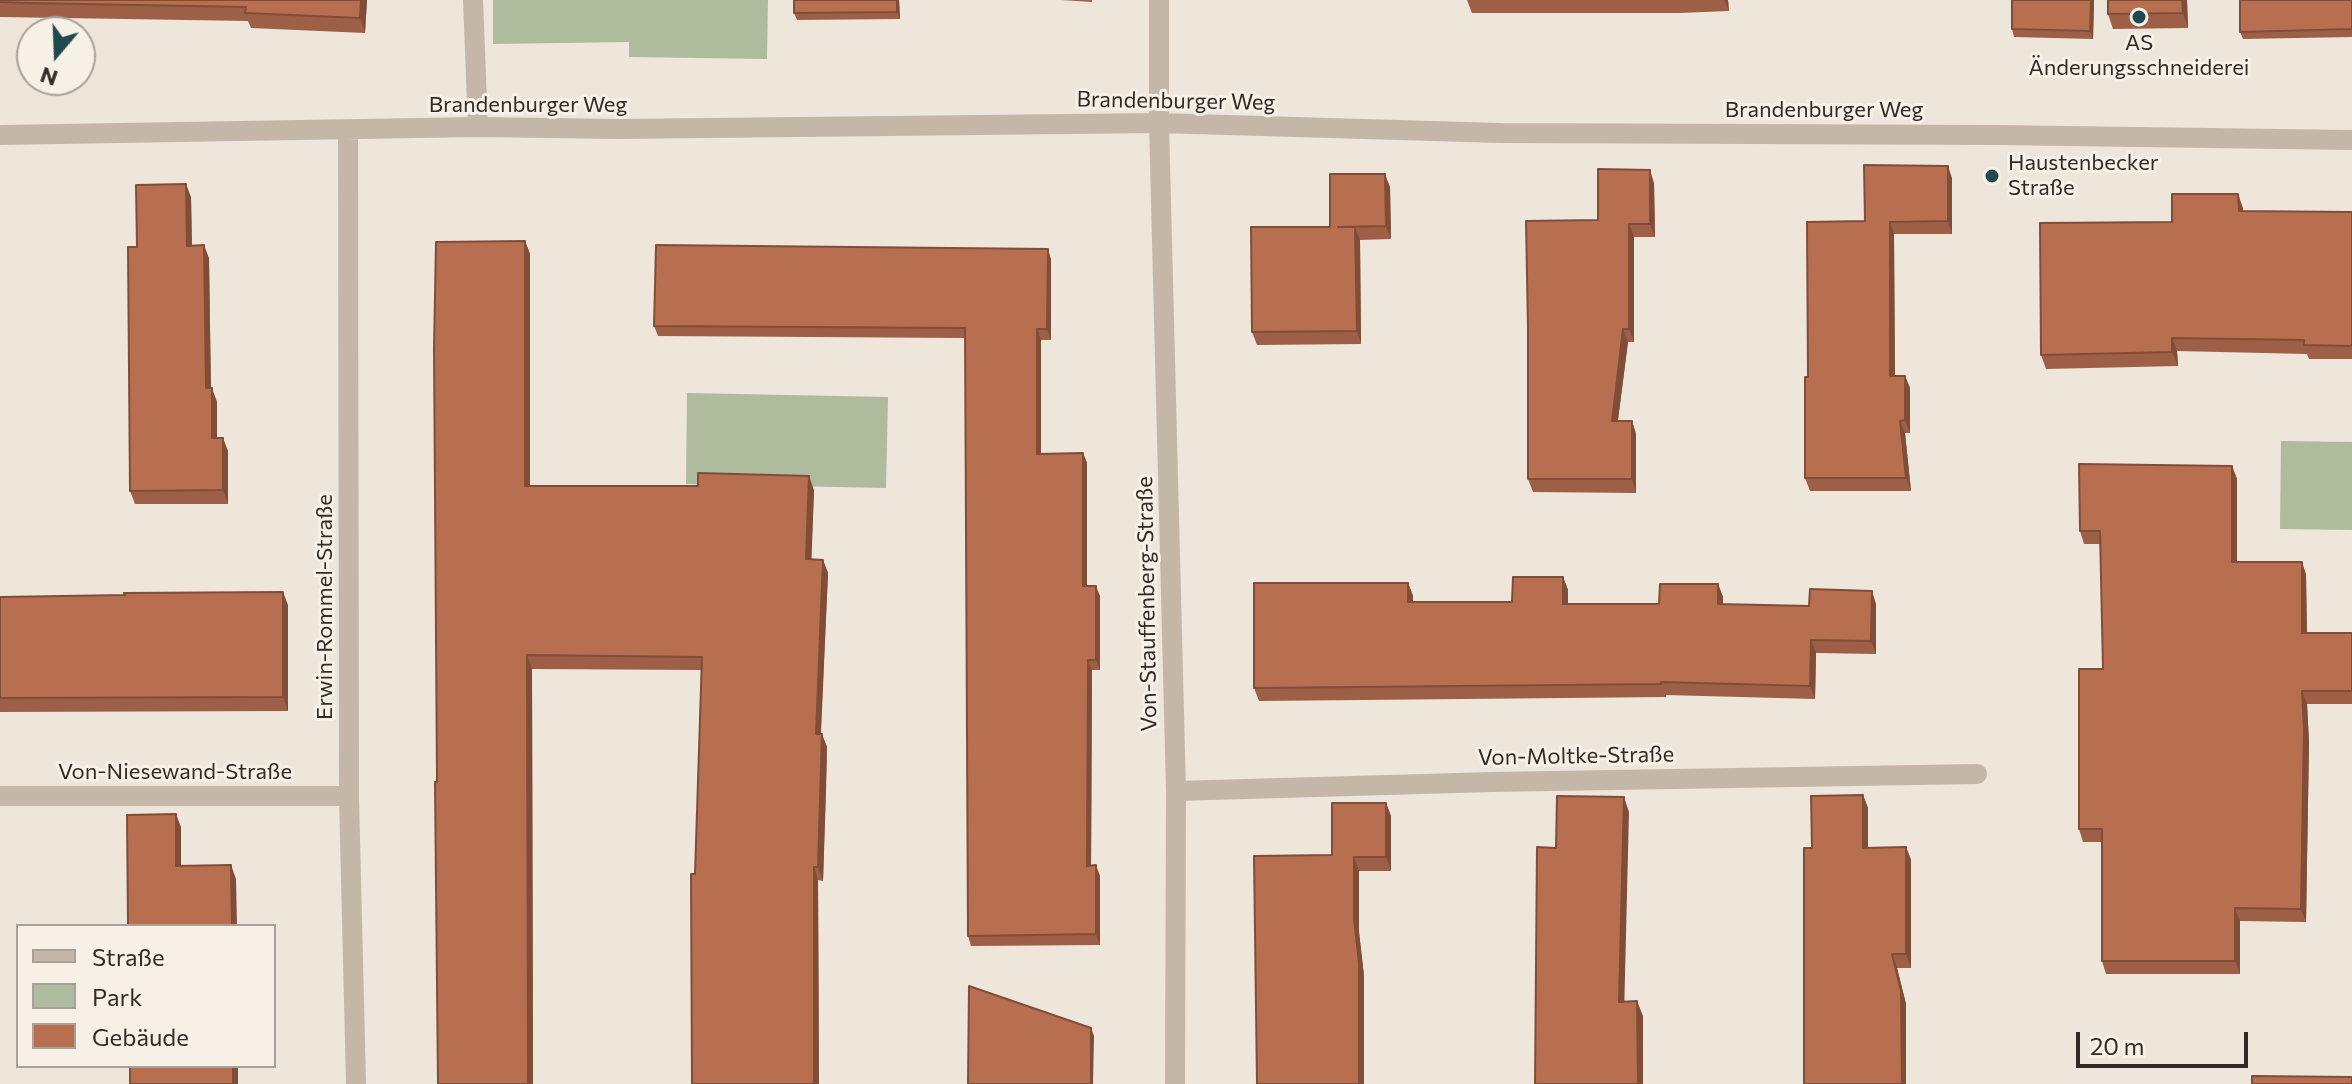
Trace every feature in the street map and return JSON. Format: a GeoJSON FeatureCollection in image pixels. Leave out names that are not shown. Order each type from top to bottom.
{"type":"FeatureCollection","features":[{"type":"Feature","properties":{"kind":"street"},"geometry":{"type":"LineString","coordinates":[[473,0],[478,127]]}},
{"type":"Feature","properties":{"kind":"street","name":"Von-Stauffenberg-Straße"},"geometry":{"type":"LineString","coordinates":[[1159,0],[1159,123],[1176,791],[1175,1084]]}},
{"type":"Feature","properties":{"kind":"street","name":"Brandenburger Weg"},"geometry":{"type":"LineString","coordinates":[[0,135],[478,127],[618,129],[1159,123],[1501,133],[2352,140]]}},
{"type":"Feature","properties":{"kind":"street","name":"Erwin-Rommel-Straße"},"geometry":{"type":"LineString","coordinates":[[348,130],[349,796],[356,1084]]}},
{"type":"Feature","properties":{"kind":"street","name":"Von-Moltke-Straße"},"geometry":{"type":"LineString","coordinates":[[1176,791],[1977,774]]}},
{"type":"Feature","properties":{"kind":"street","name":"Von-Niesewand-Straße"},"geometry":{"type":"LineString","coordinates":[[0,796],[349,796]]}},
{"type":"Feature","properties":{"kind":"green space"},"geometry":{"type":"Polygon","coordinates":[[[493,0],[768,0],[767,59],[629,57],[629,42],[493,44],[493,0]]]}},
{"type":"Feature","properties":{"kind":"green space"},"geometry":{"type":"Polygon","coordinates":[[[687,393],[888,397],[886,488],[686,484],[687,393]]]}},
{"type":"Feature","properties":{"kind":"green space"},"geometry":{"type":"Polygon","coordinates":[[[2281,441],[2352,442],[2352,530],[2280,529],[2281,441]]]}},
{"type":"Feature","properties":{"kind":"building"},"geometry":{"type":"Polygon","coordinates":[[[0,0],[361,0],[360,18],[245,13],[246,7],[0,0]]]}},
{"type":"Feature","properties":{"kind":"building"},"geometry":{"type":"Polygon","coordinates":[[[794,0],[897,0],[897,12],[794,13],[794,0]]]}},
{"type":"Feature","properties":{"kind":"building"},"geometry":{"type":"Polygon","coordinates":[[[2012,0],[2091,0],[2090,31],[2012,29],[2012,0]]]}},
{"type":"Feature","properties":{"kind":"building"},"geometry":{"type":"Polygon","coordinates":[[[2108,0],[2182,0],[2183,13],[2108,14],[2108,0]]]}},
{"type":"Feature","properties":{"kind":"building"},"geometry":{"type":"Polygon","coordinates":[[[2240,0],[2352,0],[2352,29],[2240,32],[2240,0]]]}},
{"type":"Feature","properties":{"kind":"building"},"geometry":{"type":"Polygon","coordinates":[[[1864,165],[1948,166],[1948,221],[1890,222],[1890,376],[1905,376],[1905,420],[1900,421],[1906,478],[1805,478],[1807,222],[1865,221],[1864,165]]]}},
{"type":"Feature","properties":{"kind":"building"},"geometry":{"type":"Polygon","coordinates":[[[1598,169],[1650,170],[1650,224],[1629,224],[1629,329],[1623,329],[1612,421],[1632,421],[1632,479],[1528,479],[1526,221],[1598,220],[1598,169]]]}},
{"type":"Feature","properties":{"kind":"building"},"geometry":{"type":"Polygon","coordinates":[[[1330,174],[1385,174],[1386,226],[1338,227],[1355,227],[1357,331],[1252,332],[1251,227],[1330,227],[1330,174]]]}},
{"type":"Feature","properties":{"kind":"building"},"geometry":{"type":"Polygon","coordinates":[[[186,184],[187,246],[204,245],[206,388],[212,388],[212,438],[223,438],[223,490],[130,491],[128,247],[137,247],[136,185],[186,184]]]}},
{"type":"Feature","properties":{"kind":"building"},"geometry":{"type":"Polygon","coordinates":[[[2172,194],[2238,194],[2239,211],[2352,212],[2352,346],[2304,345],[2304,340],[2172,338],[2172,352],[2041,355],[2040,223],[2172,222],[2172,194]]]}},
{"type":"Feature","properties":{"kind":"building"},"geometry":{"type":"Polygon","coordinates":[[[525,241],[525,486],[698,486],[698,473],[809,476],[806,559],[823,560],[816,734],[822,734],[818,867],[814,867],[814,1084],[692,1084],[691,874],[695,874],[702,657],[527,655],[528,1084],[438,1084],[436,242],[525,241]]]}},
{"type":"Feature","properties":{"kind":"building"},"geometry":{"type":"Polygon","coordinates":[[[656,245],[1048,249],[1047,329],[1037,329],[1037,454],[1083,453],[1083,586],[1096,586],[1096,660],[1088,660],[1087,866],[1096,865],[1096,934],[968,936],[965,328],[654,326],[656,245]]]}},
{"type":"Feature","properties":{"kind":"building"},"geometry":{"type":"Polygon","coordinates":[[[2079,464],[2232,466],[2232,562],[2302,562],[2302,633],[2352,633],[2352,691],[2302,691],[2301,909],[2235,908],[2235,961],[2102,961],[2102,829],[2079,829],[2079,669],[2103,669],[2100,531],[2080,531],[2079,464]]]}},
{"type":"Feature","properties":{"kind":"building"},"geometry":{"type":"Polygon","coordinates":[[[1513,577],[1563,577],[1563,604],[1659,604],[1660,584],[1718,584],[1718,604],[1809,606],[1810,589],[1872,591],[1871,641],[1811,640],[1810,686],[1661,682],[1254,688],[1254,583],[1408,583],[1408,602],[1512,602],[1513,577]]]}},
{"type":"Feature","properties":{"kind":"building"},"geometry":{"type":"Polygon","coordinates":[[[283,592],[283,697],[0,698],[0,597],[283,592]]]}},
{"type":"Feature","properties":{"kind":"building"},"geometry":{"type":"Polygon","coordinates":[[[1863,795],[1863,848],[1906,847],[1906,954],[1892,954],[1901,991],[1902,1084],[1804,1084],[1804,848],[1812,848],[1811,796],[1863,795]]]}},
{"type":"Feature","properties":{"kind":"building"},"geometry":{"type":"Polygon","coordinates":[[[1557,796],[1624,797],[1619,1002],[1637,1001],[1638,1084],[1535,1084],[1537,847],[1556,848],[1557,796]]]}},
{"type":"Feature","properties":{"kind":"building"},"geometry":{"type":"Polygon","coordinates":[[[1332,803],[1386,803],[1386,857],[1354,857],[1354,919],[1359,963],[1359,1084],[1257,1084],[1254,856],[1332,855],[1332,803]]]}},
{"type":"Feature","properties":{"kind":"building"},"geometry":{"type":"Polygon","coordinates":[[[176,814],[176,866],[231,865],[232,924],[128,924],[127,815],[176,814]]]}},
{"type":"Feature","properties":{"kind":"building"},"geometry":{"type":"Polygon","coordinates":[[[969,986],[1091,1028],[1091,1084],[968,1084],[969,986]]]}},
{"type":"Feature","properties":{"kind":"building"},"geometry":{"type":"Polygon","coordinates":[[[130,1068],[233,1068],[233,1084],[130,1084],[130,1068]]]}},
{"type":"Feature","properties":{"kind":"building"},"geometry":{"type":"Polygon","coordinates":[[[2252,1076],[2352,1077],[2352,1084],[2252,1084],[2252,1076]]]}},
{"type":"Feature","properties":{"kind":"place","name":"AS Änderungsschneiderei"},"geometry":{"type":"Point","coordinates":[2139,17]}},
{"type":"Feature","properties":{"kind":"place","name":"Haustenbecker Straße"},"geometry":{"type":"Point","coordinates":[1992,176]}}]}
